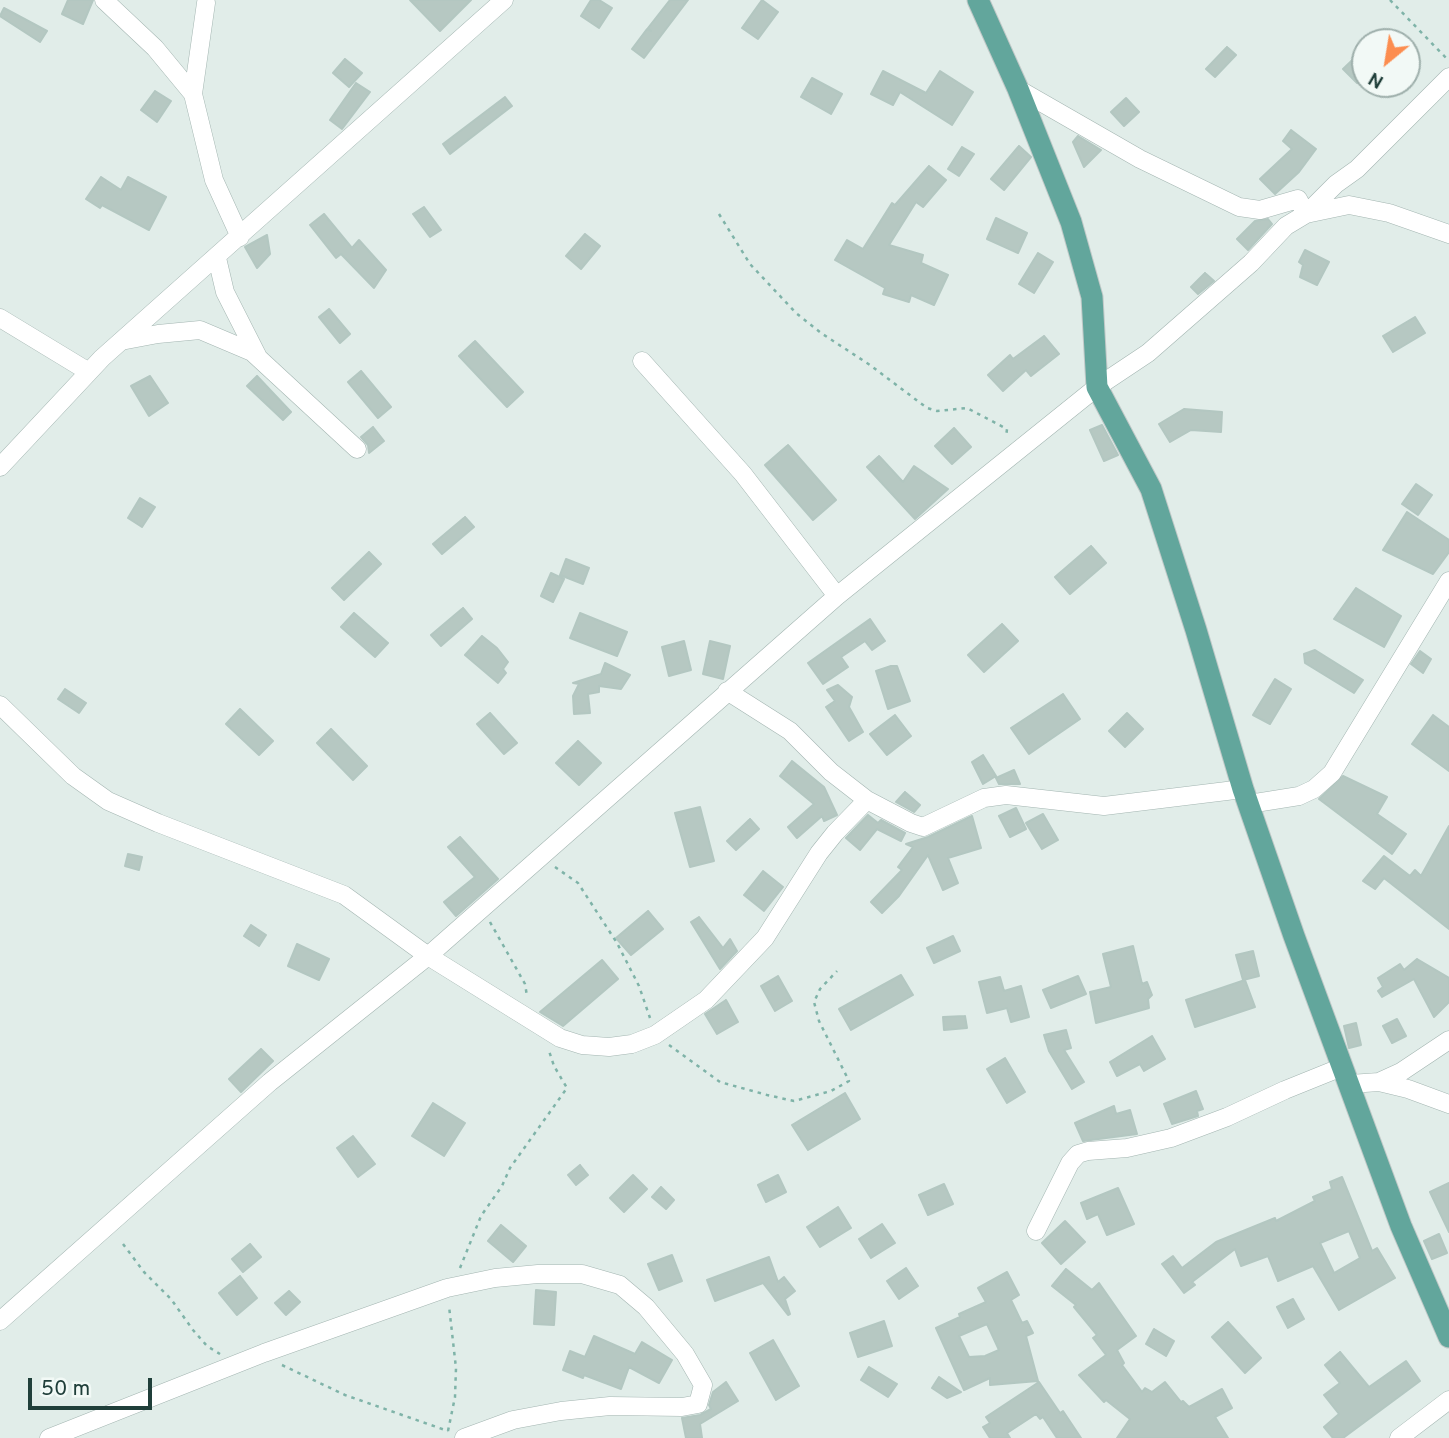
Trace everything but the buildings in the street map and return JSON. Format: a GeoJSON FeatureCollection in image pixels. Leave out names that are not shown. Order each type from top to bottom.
{"type":"FeatureCollection","features":[{"type":"Feature","properties":{"kind":"main road"},"geometry":{"type":"LineString","coordinates":[[978,0],[1018,89],[1070,222],[1092,297],[1097,387],[1151,489],[1246,797],[1401,1226],[1449,1337]]}},
{"type":"Feature","properties":{"kind":"street"},"geometry":{"type":"LineString","coordinates":[[104,0],[155,48],[193,94]]}},
{"type":"Feature","properties":{"kind":"street"},"geometry":{"type":"LineString","coordinates":[[0,467],[121,341],[505,0]]}},
{"type":"Feature","properties":{"kind":"street"},"geometry":{"type":"LineString","coordinates":[[206,3],[193,94],[214,180],[240,237]]}},
{"type":"Feature","properties":{"kind":"street"},"geometry":{"type":"LineString","coordinates":[[0,1321],[270,1082],[428,956],[837,596],[1097,387],[1148,354],[1251,263],[1286,226],[1306,214],[1336,184],[1357,169],[1449,77]]}},
{"type":"Feature","properties":{"kind":"street"},"geometry":{"type":"LineString","coordinates":[[1018,89],[1140,159],[1239,207],[1259,210],[1298,199],[1306,214]]}},
{"type":"Feature","properties":{"kind":"street"},"geometry":{"type":"LineString","coordinates":[[1306,214],[1349,205],[1389,213],[1449,234]]}},
{"type":"Feature","properties":{"kind":"street"},"geometry":{"type":"LineString","coordinates":[[217,258],[225,292],[259,359]]}},
{"type":"Feature","properties":{"kind":"street"},"geometry":{"type":"LineString","coordinates":[[0,318],[89,372]]}},
{"type":"Feature","properties":{"kind":"street"},"geometry":{"type":"LineString","coordinates":[[121,341],[201,330],[252,352],[357,449]]}},
{"type":"Feature","properties":{"kind":"street"},"geometry":{"type":"LineString","coordinates":[[642,361],[743,474],[837,596]]}},
{"type":"Feature","properties":{"kind":"street"},"geometry":{"type":"LineString","coordinates":[[727,691],[790,731],[831,772],[867,800],[923,827],[984,798],[1006,795],[1104,806],[1298,796],[1314,789],[1332,773],[1449,581]]}},
{"type":"Feature","properties":{"kind":"street"},"geometry":{"type":"LineString","coordinates":[[0,705],[73,776],[108,801],[344,895],[428,956],[560,1038],[582,1045],[609,1047],[632,1044],[655,1035],[706,1000],[775,926],[827,843],[867,800]]}},
{"type":"Feature","properties":{"kind":"street"},"geometry":{"type":"LineString","coordinates":[[1379,1082],[1401,1072],[1449,1040]]}},
{"type":"Feature","properties":{"kind":"street"},"geometry":{"type":"LineString","coordinates":[[1036,1231],[1070,1163],[1078,1154],[1128,1148],[1171,1138],[1227,1117],[1285,1090],[1346,1076],[1408,1089],[1449,1104]]}},
{"type":"Feature","properties":{"kind":"street"},"geometry":{"type":"LineString","coordinates":[[48,1438],[264,1353],[447,1288],[495,1278],[538,1274],[582,1274],[620,1285],[646,1307],[685,1354],[703,1385],[698,1404],[682,1407],[610,1406],[561,1411],[456,1434]]}},
{"type":"Feature","properties":{"kind":"street"},"geometry":{"type":"LineString","coordinates":[[1399,1438],[1449,1400]]}},
{"type":"Feature","properties":{"kind":"path"},"geometry":{"type":"LineString","coordinates":[[1390,0],[1449,61]]}},
{"type":"Feature","properties":{"kind":"path"},"geometry":{"type":"LineString","coordinates":[[719,214],[750,264],[796,313],[821,333],[870,365],[927,408],[937,411],[967,408],[1007,429],[1002,465]]}},
{"type":"Feature","properties":{"kind":"path"},"geometry":{"type":"LineString","coordinates":[[456,1434],[456,1368],[447,1288],[461,1266],[481,1216],[502,1186],[510,1168],[567,1088],[534,1022],[525,984],[487,916],[466,922]]}}]}
